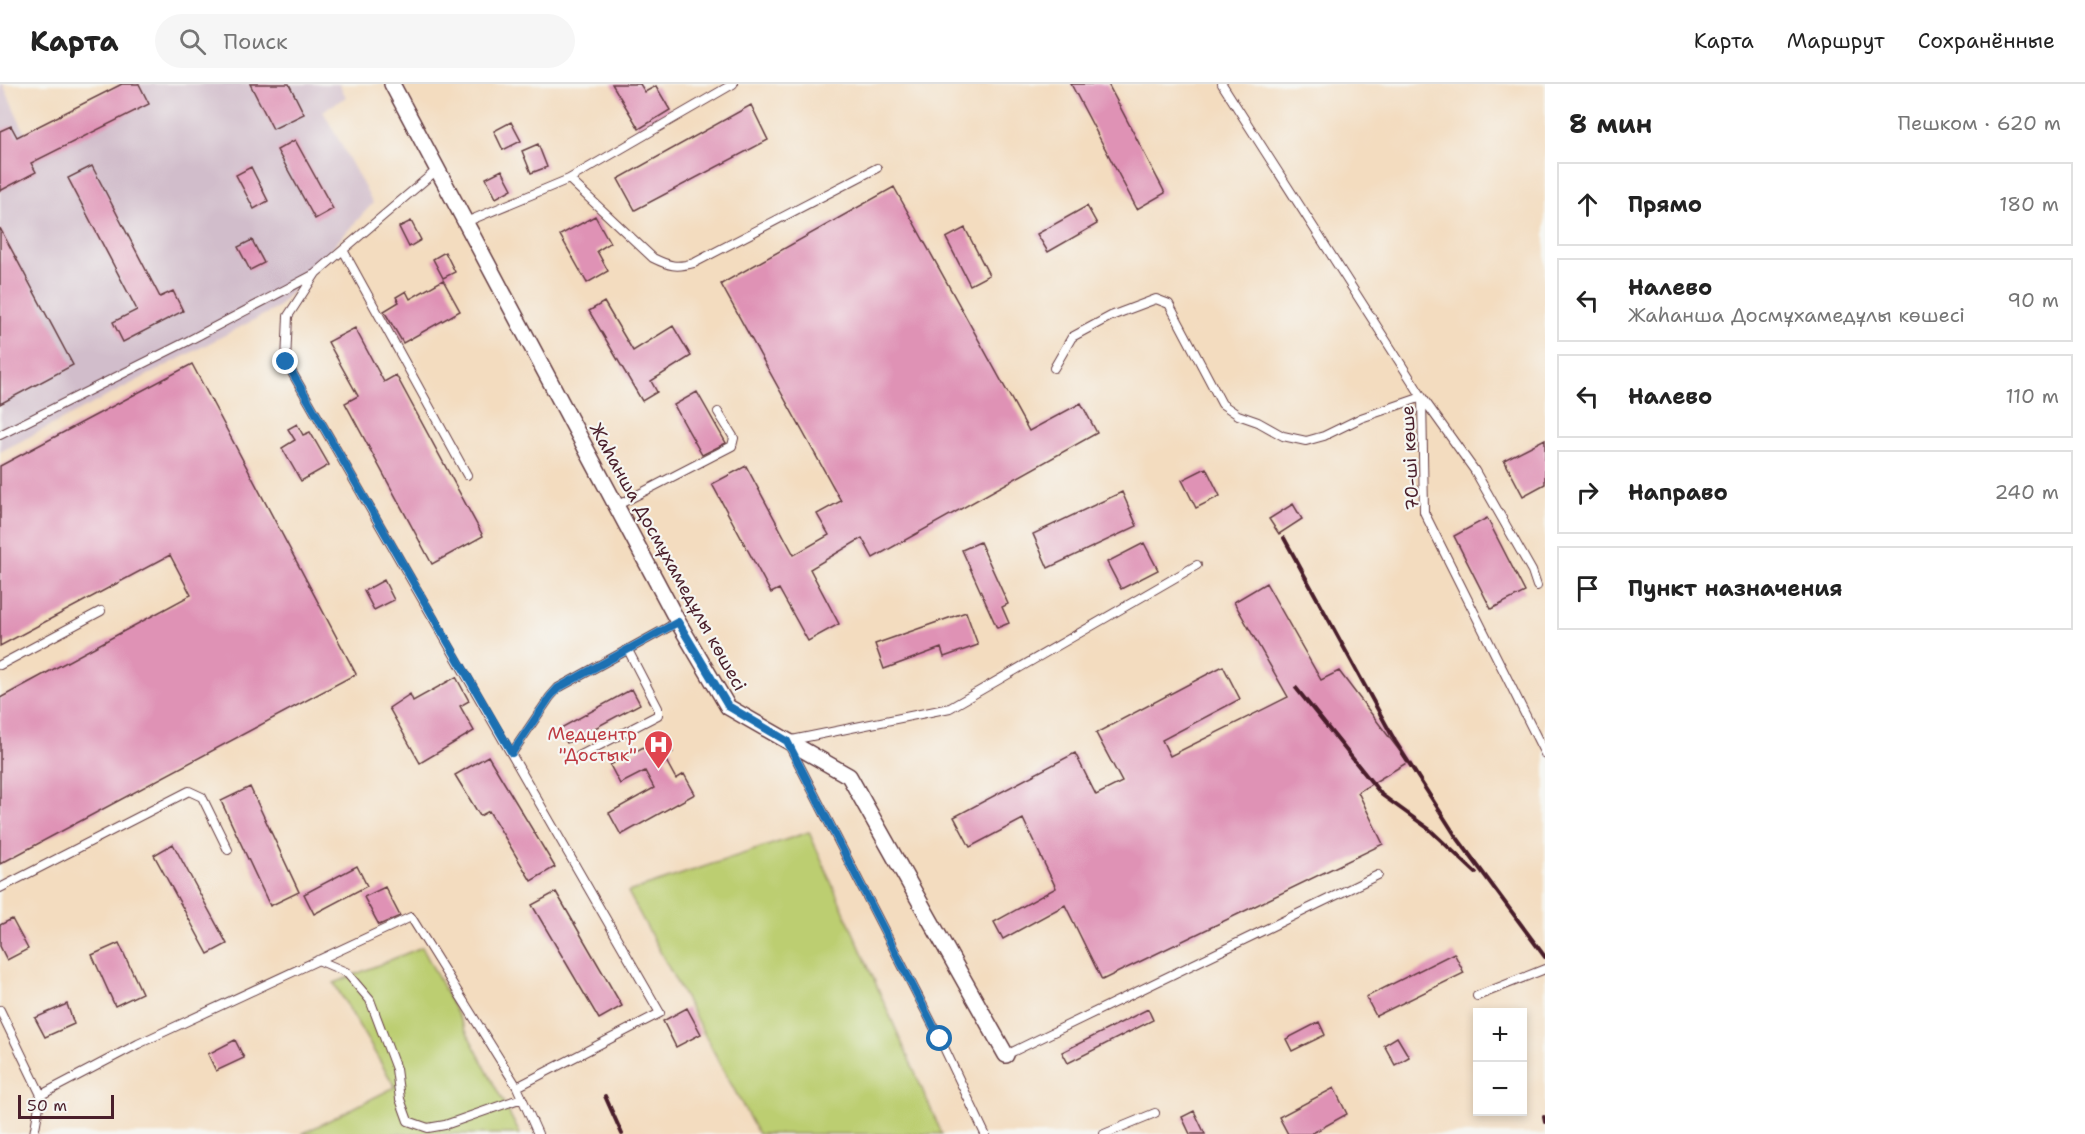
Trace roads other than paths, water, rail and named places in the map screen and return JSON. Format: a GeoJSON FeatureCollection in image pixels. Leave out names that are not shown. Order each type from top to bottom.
{"type":"FeatureCollection","features":[{"type":"Feature","properties":{"kind":"street","name":"Жаһанша Досмұхамедұлы көшесі"},"geometry":{"type":"LineString","coordinates":[[392,84],[678,622],[728,706],[849,776],[1006,1054]]}},
{"type":"Feature","properties":{"kind":"lane"},"geometry":{"type":"LineString","coordinates":[[466,222],[569,178],[733,84]]}},
{"type":"Feature","properties":{"kind":"lane","name":"70-ші көше"},"geometry":{"type":"LineString","coordinates":[[1222,84],[1422,396],[1424,512],[1545,754]]}},
{"type":"Feature","properties":{"kind":"lane"},"geometry":{"type":"LineString","coordinates":[[569,178],[653,258],[668,265],[681,266],[694,263],[877,168]]}},
{"type":"Feature","properties":{"kind":"lane"},"geometry":{"type":"LineString","coordinates":[[0,435],[176,347],[316,273],[438,169]]}},
{"type":"Feature","properties":{"kind":"lane"},"geometry":{"type":"LineString","coordinates":[[343,250],[467,475]]}},
{"type":"Feature","properties":{"kind":"lane"},"geometry":{"type":"LineString","coordinates":[[316,273],[288,316],[286,362],[660,1013],[517,1087]]}},
{"type":"Feature","properties":{"kind":"lane"},"geometry":{"type":"LineString","coordinates":[[1054,368],[1072,337],[1111,316],[1156,300],[1169,304],[1222,404],[1238,415],[1258,422],[1284,436],[1306,441],[1324,436],[1361,418],[1422,396],[1475,471],[1532,571],[1537,586]]}},
{"type":"Feature","properties":{"kind":"lane"},"geometry":{"type":"LineString","coordinates":[[616,506],[732,446],[734,438],[718,412]]}},
{"type":"Feature","properties":{"kind":"lane"},"geometry":{"type":"LineString","coordinates":[[985,1134],[940,1039],[787,741],[950,708],[1197,565]]}},
{"type":"Feature","properties":{"kind":"lane"},"geometry":{"type":"LineString","coordinates":[[0,665],[101,611]]}},
{"type":"Feature","properties":{"kind":"lane"},"geometry":{"type":"LineString","coordinates":[[512,753],[558,688],[678,622]]}},
{"type":"Feature","properties":{"kind":"lane"},"geometry":{"type":"LineString","coordinates":[[579,756],[658,715],[658,708],[628,650]]}},
{"type":"Feature","properties":{"kind":"lane"},"geometry":{"type":"LineString","coordinates":[[0,888],[189,791],[202,797],[228,850]]}},
{"type":"Feature","properties":{"kind":"lane"},"geometry":{"type":"LineString","coordinates":[[1006,1054],[1378,875]]}},
{"type":"Feature","properties":{"kind":"lane"},"geometry":{"type":"LineString","coordinates":[[41,1095],[138,1044],[411,917],[517,1087],[538,1134]]}},
{"type":"Feature","properties":{"kind":"lane"},"geometry":{"type":"LineString","coordinates":[[318,960],[346,972],[370,1000],[396,1069],[400,1099],[408,1120],[428,1128],[445,1125],[522,1098]]}},
{"type":"Feature","properties":{"kind":"lane"},"geometry":{"type":"LineString","coordinates":[[1477,996],[1545,969]]}},
{"type":"Feature","properties":{"kind":"lane"},"geometry":{"type":"LineString","coordinates":[[0,1010],[41,1095],[34,1134]]}},
{"type":"Feature","properties":{"kind":"lane"},"geometry":{"type":"LineString","coordinates":[[1104,1134],[1155,1113]]}},
{"type":"Feature","properties":{"kind":"railway"},"geometry":{"type":"LineString","coordinates":[[1284,538],[1395,741],[1455,835],[1545,957]]}},
{"type":"Feature","properties":{"kind":"railway"},"geometry":{"type":"LineString","coordinates":[[1296,688],[1382,795],[1429,829],[1476,873]]}},
{"type":"Feature","properties":{"kind":"railway"},"geometry":{"type":"LineString","coordinates":[[605,1096],[622,1134]]}},
{"type":"Feature","properties":{"kind":"railway"},"geometry":{"type":"LineString","coordinates":[[1544,1117],[1545,1122]]}},
{"type":"Feature","properties":{"kind":"place","name":"Медцентр \"Достык\""},"geometry":{"type":"Point","coordinates":[658,770]}}]}
